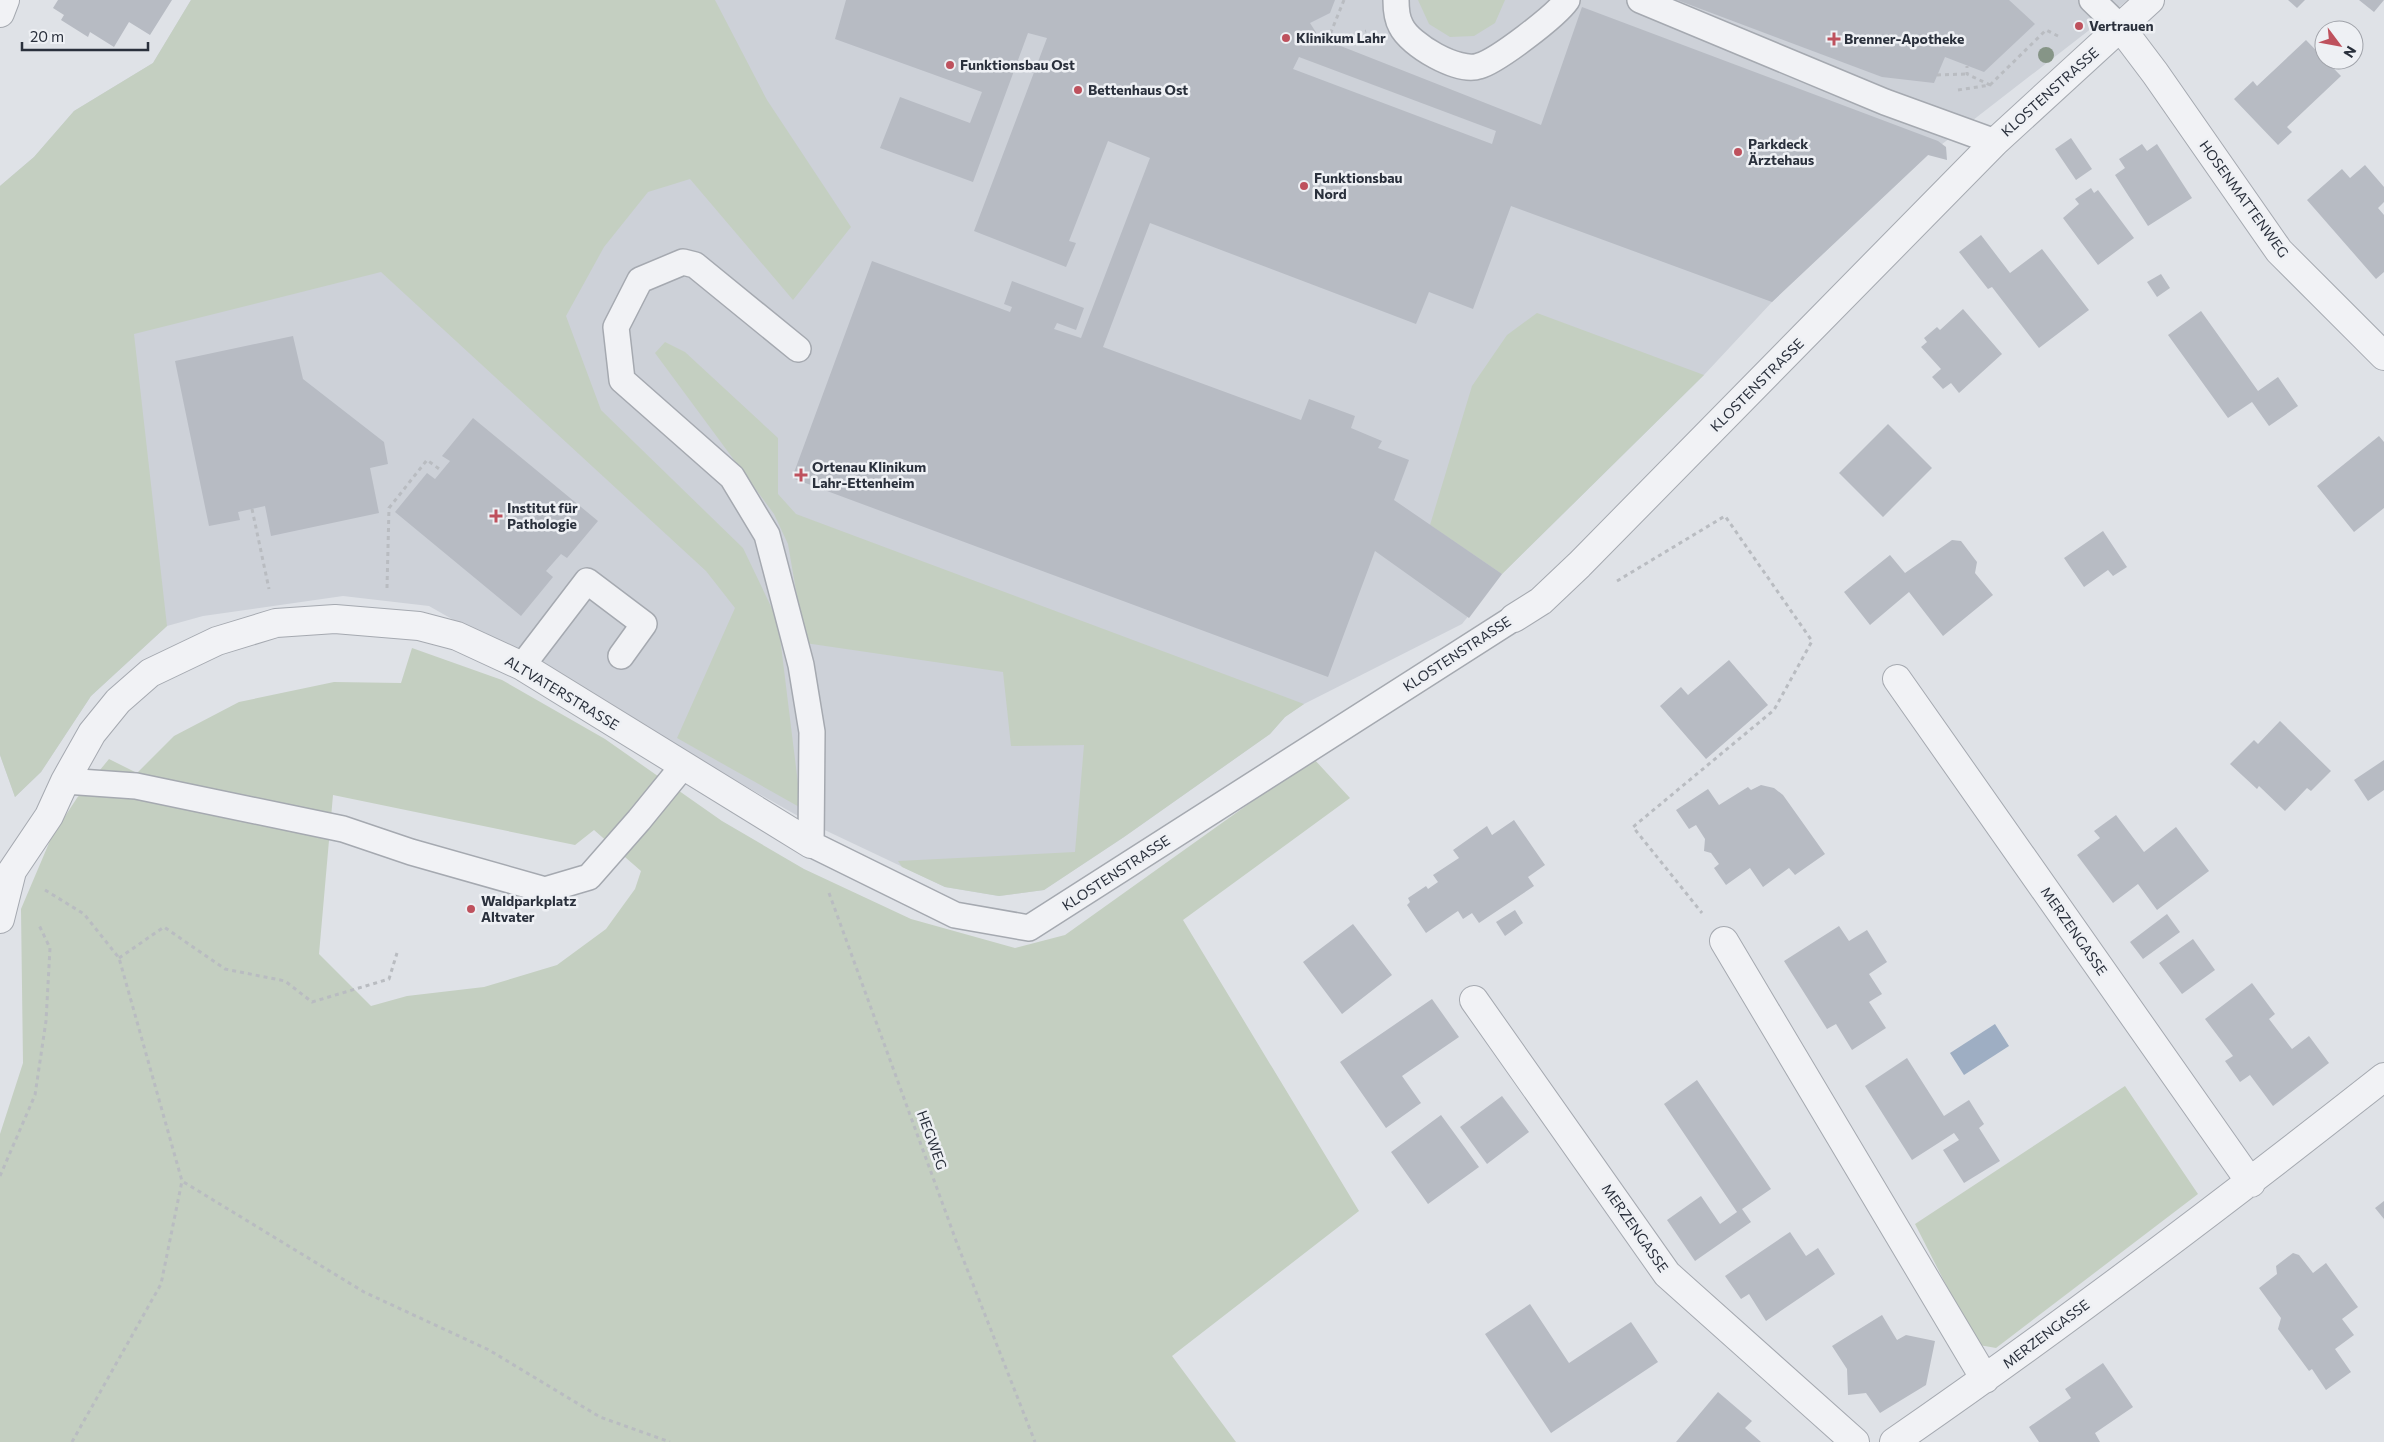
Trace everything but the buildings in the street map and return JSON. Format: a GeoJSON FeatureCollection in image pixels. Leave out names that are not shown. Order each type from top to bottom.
{"type":"FeatureCollection","features":[{"type":"Feature","properties":{"kind":"street"},"geometry":{"type":"LineString","coordinates":[[0,13],[5,0]]}},
{"type":"Feature","properties":{"kind":"street","name":"KLOSTENSTRASSE"},"geometry":{"type":"LineString","coordinates":[[1514,618],[1541,601],[1579,565],[1994,142],[2150,0]]}},
{"type":"Feature","properties":{"kind":"street","name":"HOSENMATTENWEG"},"geometry":{"type":"LineString","coordinates":[[2121,28],[2155,73],[2279,251],[2384,356]]}},
{"type":"Feature","properties":{"kind":"street","name":"ALTVATERSTRASSE"},"geometry":{"type":"LineString","coordinates":[[0,919],[6,860],[49,816],[65,781],[92,733],[118,701],[150,673],[217,641],[276,623],[335,619],[419,626],[457,636],[522,666],[811,844]]}},
{"type":"Feature","properties":{"kind":"street","name":"MERZENGASSE"},"geometry":{"type":"LineString","coordinates":[[1896,679],[2251,1182]]}},
{"type":"Feature","properties":{"kind":"street"},"geometry":{"type":"LineString","coordinates":[[1724,941],[1985,1379]]}},
{"type":"Feature","properties":{"kind":"street","name":"MERZENGASSE"},"geometry":{"type":"LineString","coordinates":[[1474,1000],[1667,1274],[1855,1442]]}},
{"type":"Feature","properties":{"kind":"street","name":"MERZENGASSE"},"geometry":{"type":"LineString","coordinates":[[1894,1442],[1985,1379],[2251,1182],[2384,1077]]}},
{"type":"Feature","properties":{"kind":"lane"},"geometry":{"type":"LineString","coordinates":[[1396,0],[1400,26],[1413,42],[1459,66],[1478,67],[1504,54],[1567,0]]}},
{"type":"Feature","properties":{"kind":"lane","name":"KLOSTENSTRASSE"},"geometry":{"type":"LineString","coordinates":[[1640,0],[1886,102],[1994,142]]}},
{"type":"Feature","properties":{"kind":"lane"},"geometry":{"type":"LineString","coordinates":[[2092,0],[2121,28]]}},
{"type":"Feature","properties":{"kind":"lane"},"geometry":{"type":"LineString","coordinates":[[798,349],[695,265],[683,262],[640,280],[616,327],[622,380],[732,477],[767,535],[801,664],[811,723],[813,779],[811,844]]}},
{"type":"Feature","properties":{"kind":"lane"},"geometry":{"type":"LineString","coordinates":[[522,666],[587,581],[644,624],[621,656]]}},
{"type":"Feature","properties":{"kind":"lane","name":"KLOSTENSTRASSE"},"geometry":{"type":"LineString","coordinates":[[811,844],[954,915],[1029,928],[1514,618]]}},
{"type":"Feature","properties":{"kind":"lane"},"geometry":{"type":"LineString","coordinates":[[65,781],[136,786],[342,829],[410,852],[544,890],[589,877],[683,766]]}},
{"type":"Feature","properties":{"kind":"path"},"geometry":{"type":"LineString","coordinates":[[1333,43],[1331,32],[1344,0]]}},
{"type":"Feature","properties":{"kind":"path"},"geometry":{"type":"LineString","coordinates":[[1990,85],[2046,30]]}},
{"type":"Feature","properties":{"kind":"path"},"geometry":{"type":"LineString","coordinates":[[1937,75],[1967,74]]}},
{"type":"Feature","properties":{"kind":"path"},"geometry":{"type":"LineString","coordinates":[[386,623],[389,508],[427,460],[442,471]]}},
{"type":"Feature","properties":{"kind":"path"},"geometry":{"type":"LineString","coordinates":[[252,509],[276,623]]}},
{"type":"Feature","properties":{"kind":"path"},"geometry":{"type":"LineString","coordinates":[[1615,582],[1725,516],[1812,641],[1774,710],[1633,828],[1724,941]]}},
{"type":"Feature","properties":{"kind":"path","name":"HEGWEG"},"geometry":{"type":"LineString","coordinates":[[811,844],[958,1246],[1036,1442]]}},
{"type":"Feature","properties":{"kind":"path"},"geometry":{"type":"LineString","coordinates":[[6,860],[84,914],[119,958],[182,1181],[161,1284],[72,1442]]}},
{"type":"Feature","properties":{"kind":"path"},"geometry":{"type":"LineString","coordinates":[[0,1176],[35,1095],[46,1021],[50,948],[38,922]]}},
{"type":"Feature","properties":{"kind":"path"},"geometry":{"type":"LineString","coordinates":[[119,958],[164,927],[225,969],[285,981],[312,1002],[389,978],[397,953]]}},
{"type":"Feature","properties":{"kind":"path"},"geometry":{"type":"LineString","coordinates":[[182,1181],[364,1292],[489,1350],[600,1417],[670,1442]]}},
{"type":"Feature","properties":{"kind":"shaded area","name":"Ortenau Klinikum Lahr-Ettenheim"},"geometry":{"type":"Polygon","coordinates":[[[191,0],[2128,0],[1928,155],[1772,302],[1704,375],[1502,574],[1462,624],[1304,704],[1285,717],[1270,734],[1124,837],[1044,890],[999,896],[945,887],[812,824],[429,606],[343,596],[203,616],[167,626],[91,696],[41,772],[15,797],[0,755],[0,186],[34,157],[74,111],[153,63],[191,0]]]}},
{"type":"Feature","properties":{"kind":"green space"},"geometry":{"type":"Polygon","coordinates":[[[191,0],[715,0],[767,100],[851,227],[793,300],[690,179],[648,192],[604,247],[566,316],[601,410],[743,548],[778,621],[801,808],[677,738],[735,608],[706,571],[381,272],[134,334],[167,626],[91,696],[41,772],[15,797],[0,755],[0,186],[34,157],[74,111],[153,63],[191,0]]]}},
{"type":"Feature","properties":{"kind":"green space"},"geometry":{"type":"Polygon","coordinates":[[[1418,0],[1505,0],[1495,23],[1474,36],[1450,37],[1429,24],[1418,0]]]}},
{"type":"Feature","properties":{"kind":"green space"},"geometry":{"type":"Polygon","coordinates":[[[1537,313],[1704,375],[1502,574],[1430,525],[1472,386],[1507,335],[1537,313]]]}},
{"type":"Feature","properties":{"kind":"green space"},"geometry":{"type":"Polygon","coordinates":[[[665,342],[685,352],[778,438],[778,494],[796,514],[1304,704],[1285,717],[1270,734],[1124,837],[1044,890],[999,896],[945,887],[902,867],[898,861],[1075,852],[1084,745],[1011,746],[1003,672],[805,643],[788,544],[774,514],[655,353],[665,342]]]}},
{"type":"Feature","properties":{"kind":"green space"},"geometry":{"type":"Polygon","coordinates":[[[412,648],[502,680],[605,739],[722,821],[804,869],[911,919],[1015,948],[1065,935],[1313,758],[1350,798],[1183,920],[1359,1211],[1172,1356],[1236,1442],[0,1442],[0,1134],[23,1063],[21,909],[52,836],[77,798],[109,759],[137,773],[174,736],[239,702],[334,682],[401,683],[412,648]],[[333,795],[319,954],[371,1006],[407,996],[484,987],[557,965],[606,929],[635,889],[641,871],[594,830],[575,845],[333,795]]]}},
{"type":"Feature","properties":{"kind":"green space"},"geometry":{"type":"Polygon","coordinates":[[[2125,1086],[2198,1194],[1996,1348],[1979,1345],[1972,1336],[1915,1224],[2125,1086]]]}},
{"type":"Feature","properties":{"kind":"water"},"geometry":{"type":"Polygon","coordinates":[[[1995,1024],[2009,1046],[1964,1075],[1950,1053],[1995,1024]]]}},
{"type":"Feature","properties":{"kind":"place","name":"Vertrauen"},"geometry":{"type":"Point","coordinates":[2079,26]}},
{"type":"Feature","properties":{"kind":"place","name":"Klinikum Lahr"},"geometry":{"type":"Point","coordinates":[1286,38]}},
{"type":"Feature","properties":{"kind":"place","name":"Brenner-Apotheke"},"geometry":{"type":"Point","coordinates":[1834,39]}},
{"type":"Feature","properties":{"kind":"place","name":"Funktionsbau Ost"},"geometry":{"type":"Point","coordinates":[950,65]}},
{"type":"Feature","properties":{"kind":"place","name":"Bettenhaus Ost"},"geometry":{"type":"Point","coordinates":[1078,90]}},
{"type":"Feature","properties":{"kind":"place","name":"Parkdeck Ärztehaus"},"geometry":{"type":"Point","coordinates":[1738,152]}},
{"type":"Feature","properties":{"kind":"place","name":"Funktionsbau Nord"},"geometry":{"type":"Point","coordinates":[1304,186]}},
{"type":"Feature","properties":{"kind":"place","name":"Ortenau Klinikum Lahr-Ettenheim"},"geometry":{"type":"Point","coordinates":[801,475]}},
{"type":"Feature","properties":{"kind":"place","name":"Institut für Pathologie"},"geometry":{"type":"Point","coordinates":[496,516]}},
{"type":"Feature","properties":{"kind":"place","name":"Waldparkplatz Altvater"},"geometry":{"type":"Point","coordinates":[471,909]}}]}
